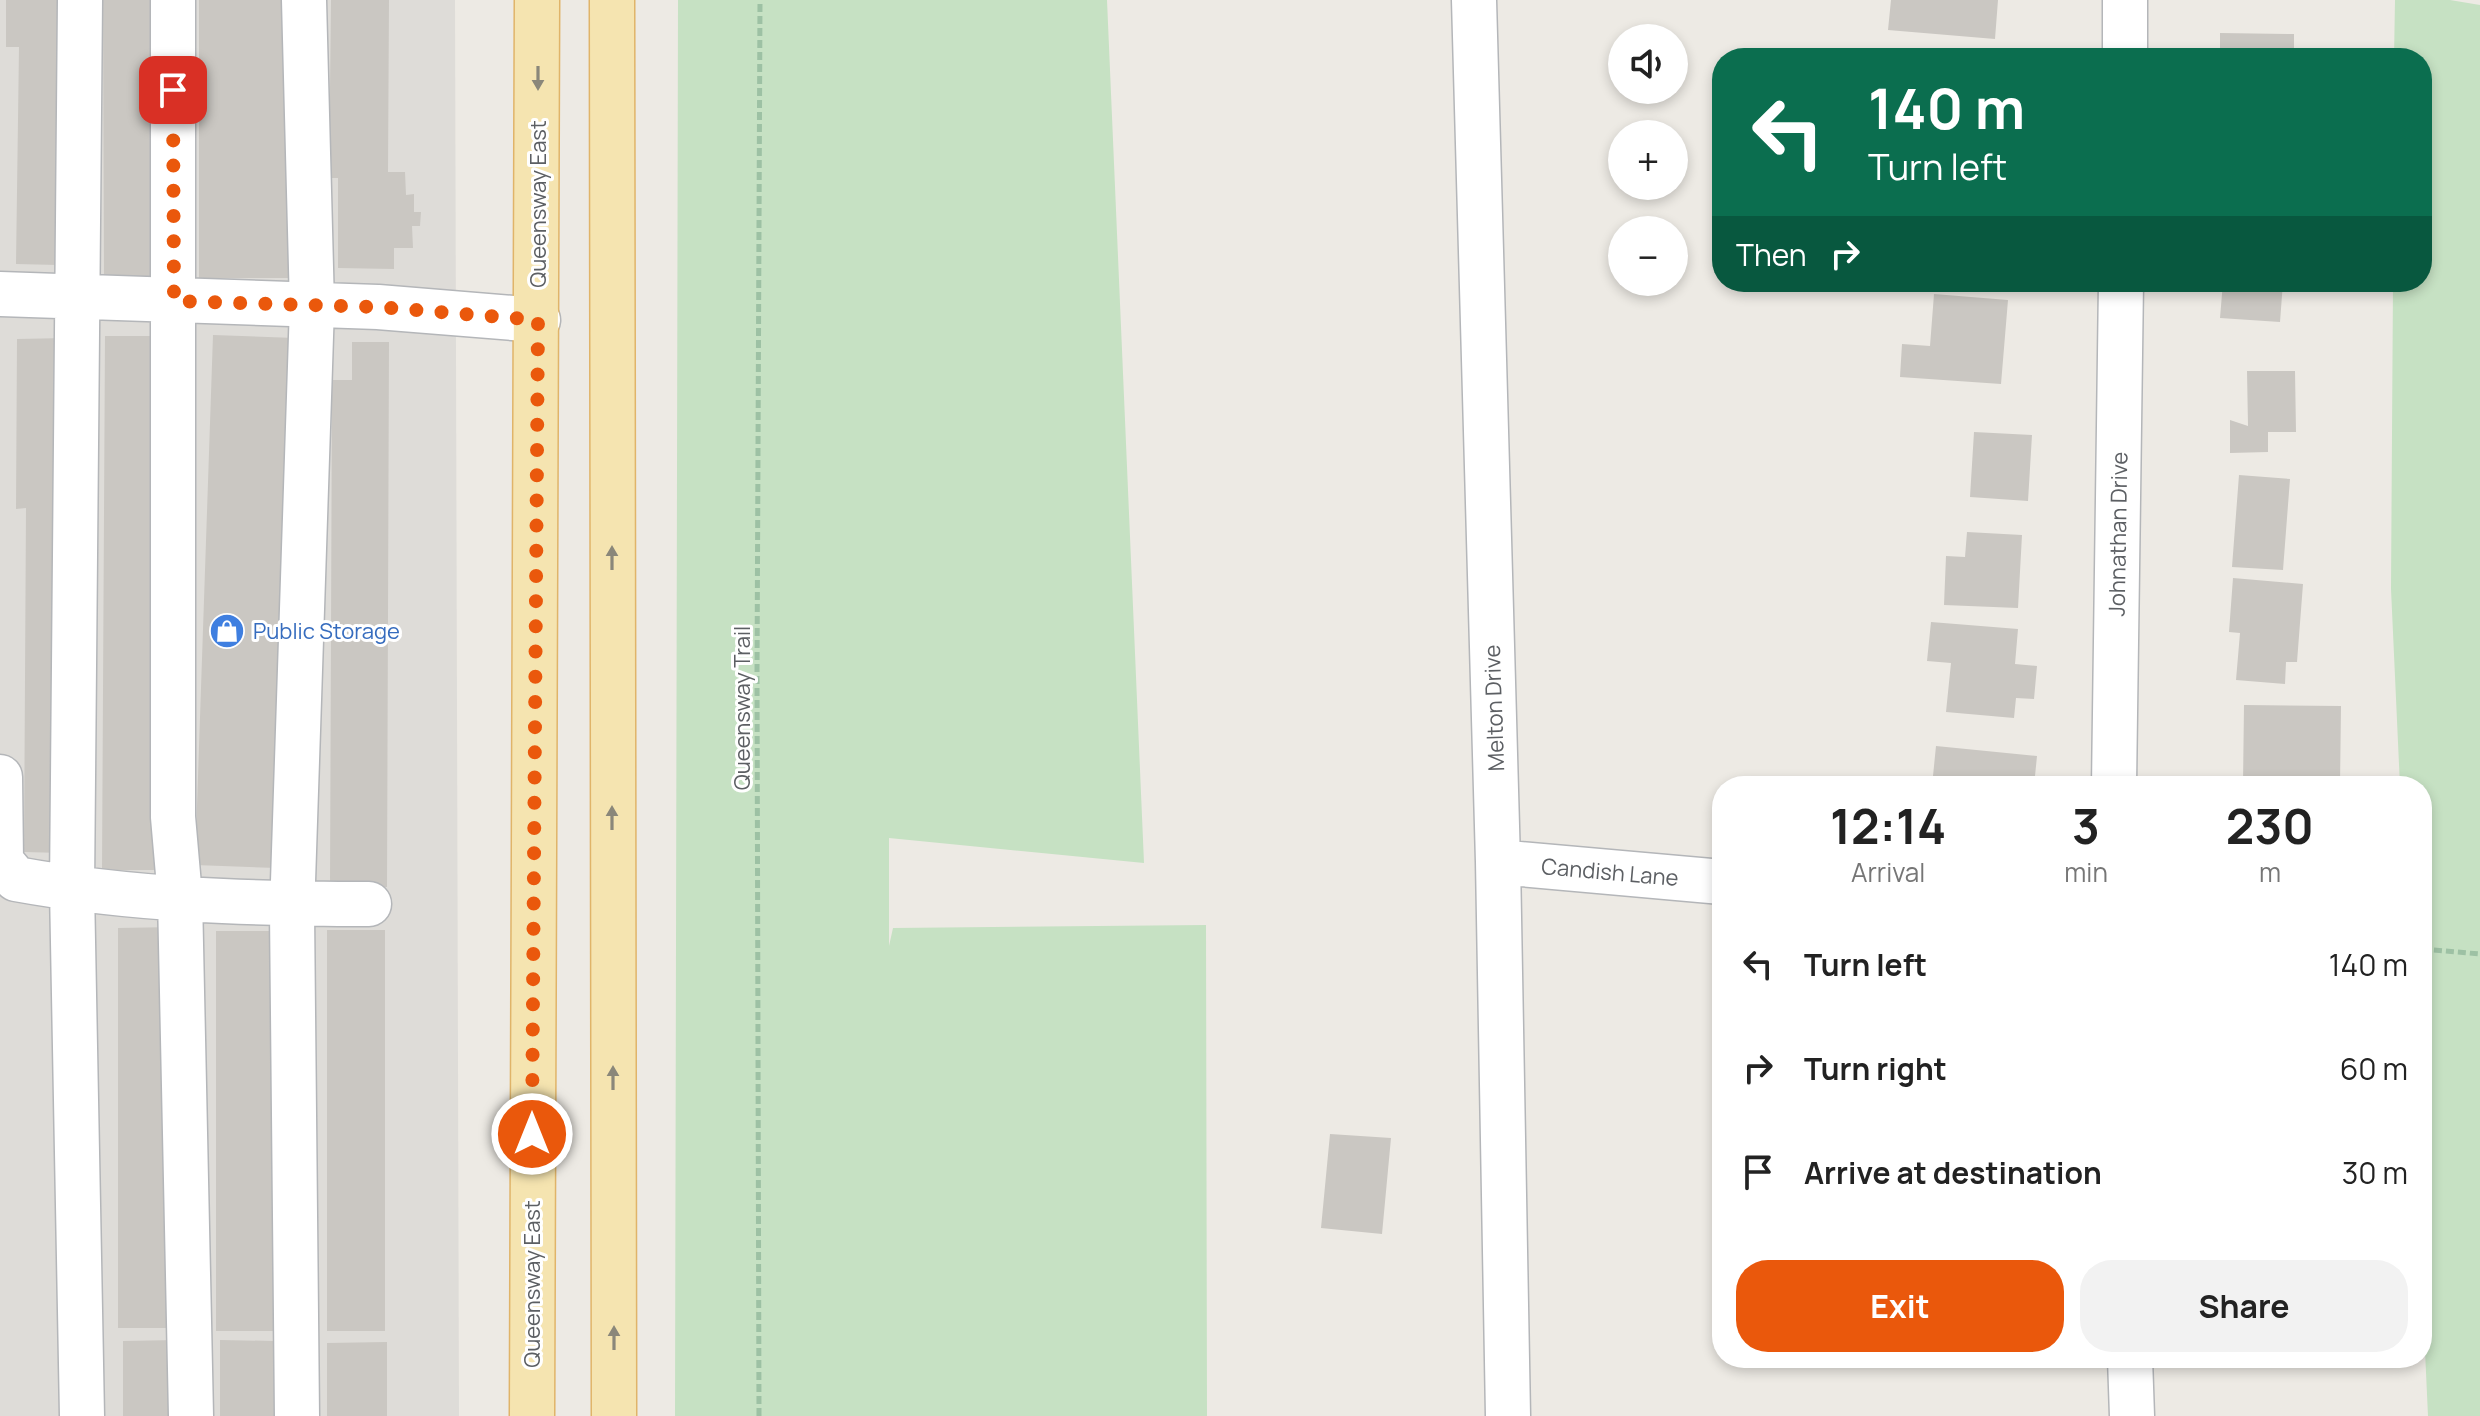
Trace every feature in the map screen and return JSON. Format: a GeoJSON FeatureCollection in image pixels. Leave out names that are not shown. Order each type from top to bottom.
{"type":"FeatureCollection","features":[{"type":"Feature","properties":{"kind":"main road","name":"Queensway East"},"geometry":{"type":"LineString","coordinates":[[532,1416],[531,914],[538,320],[537,0]]}},
{"type":"Feature","properties":{"kind":"main road"},"geometry":{"type":"LineString","coordinates":[[612,0],[614,1416]]}},
{"type":"Feature","properties":{"kind":"street"},"geometry":{"type":"LineString","coordinates":[[80,0],[72,889],[82,1416]]}},
{"type":"Feature","properties":{"kind":"street"},"geometry":{"type":"LineString","coordinates":[[173,0],[173,817],[180,897],[191,1416]]}},
{"type":"Feature","properties":{"kind":"street"},"geometry":{"type":"LineString","coordinates":[[297,1416],[293,904],[312,306],[304,0]]}},
{"type":"Feature","properties":{"kind":"street","name":"Melton Drive"},"geometry":{"type":"LineString","coordinates":[[1474,0],[1498,862],[1508,1416]]}},
{"type":"Feature","properties":{"kind":"street"},"geometry":{"type":"LineString","coordinates":[[2125,0],[2125,48]]}},
{"type":"Feature","properties":{"kind":"street","name":"Johnathan Drive"},"geometry":{"type":"LineString","coordinates":[[2114,776],[2121,292]]}},
{"type":"Feature","properties":{"kind":"street"},"geometry":{"type":"LineString","coordinates":[[0,294],[378,307],[538,320]]}},
{"type":"Feature","properties":{"kind":"street"},"geometry":{"type":"LineString","coordinates":[[0,777],[1,861],[16,879],[72,889],[180,897],[293,904],[369,904]]}},
{"type":"Feature","properties":{"kind":"street","name":"Candish Lane"},"geometry":{"type":"LineString","coordinates":[[1498,862],[1712,881]]}},
{"type":"Feature","properties":{"kind":"street"},"geometry":{"type":"LineString","coordinates":[[2130,1368],[2132,1416]]}},
{"type":"Feature","properties":{"kind":"path","name":"Queensway Trail"},"geometry":{"type":"LineString","coordinates":[[759,1416],[757,677],[760,0]]}},
{"type":"Feature","properties":{"kind":"path"},"geometry":{"type":"LineString","coordinates":[[2432,950],[2480,954]]}},
{"type":"Feature","properties":{"kind":"shaded area"},"geometry":{"type":"Polygon","coordinates":[[[0,0],[455,0],[459,1416],[0,1416],[0,0]]]}},
{"type":"Feature","properties":{"kind":"green space"},"geometry":{"type":"Polygon","coordinates":[[[678,0],[1107,0],[1144,863],[889,838],[889,946],[893,928],[1206,925],[1207,1416],[675,1416],[678,0]]]}},
{"type":"Feature","properties":{"kind":"green space"},"geometry":{"type":"Polygon","coordinates":[[[2395,0],[2450,0],[2480,5],[2480,1416],[2428,1416],[2426,1368],[2432,1368],[2432,776],[2400,776],[2391,589],[2393,292],[2432,292],[2432,48],[2394,48],[2395,0]]]}},
{"type":"Feature","properties":{"kind":"building"},"geometry":{"type":"Polygon","coordinates":[[[6,0],[61,0],[58,265],[16,264],[19,47],[6,47],[6,0]]]}},
{"type":"Feature","properties":{"kind":"building"},"geometry":{"type":"Polygon","coordinates":[[[103,0],[160,0],[161,278],[104,279],[103,0]]]}},
{"type":"Feature","properties":{"kind":"building"},"geometry":{"type":"Polygon","coordinates":[[[199,0],[293,0],[293,278],[199,278],[199,0]]]}},
{"type":"Feature","properties":{"kind":"building"},"geometry":{"type":"Polygon","coordinates":[[[331,0],[389,0],[388,172],[405,172],[406,195],[414,194],[414,212],[421,212],[420,226],[412,226],[413,248],[394,248],[394,269],[338,268],[338,178],[329,178],[331,0]]]}},
{"type":"Feature","properties":{"kind":"building"},"geometry":{"type":"Polygon","coordinates":[[[1891,0],[1998,0],[1995,39],[1888,30],[1891,0]]]}},
{"type":"Feature","properties":{"kind":"building"},"geometry":{"type":"Polygon","coordinates":[[[2220,33],[2294,34],[2294,48],[2220,48],[2220,33]]]}},
{"type":"Feature","properties":{"kind":"building"},"geometry":{"type":"Polygon","coordinates":[[[2222,292],[2282,292],[2280,322],[2220,318],[2222,292]]]}},
{"type":"Feature","properties":{"kind":"building"},"geometry":{"type":"Polygon","coordinates":[[[1934,294],[2008,300],[2001,384],[1900,377],[1902,344],[1930,346],[1934,294]]]}},
{"type":"Feature","properties":{"kind":"building"},"geometry":{"type":"Polygon","coordinates":[[[213,335],[295,338],[277,868],[195,865],[213,335]]]}},
{"type":"Feature","properties":{"kind":"building"},"geometry":{"type":"Polygon","coordinates":[[[105,336],[162,336],[159,870],[102,870],[105,336]]]}},
{"type":"Feature","properties":{"kind":"building"},"geometry":{"type":"Polygon","coordinates":[[[66,338],[63,853],[24,852],[26,508],[16,509],[17,339],[66,338]]]}},
{"type":"Feature","properties":{"kind":"building"},"geometry":{"type":"Polygon","coordinates":[[[352,342],[389,342],[387,887],[330,887],[332,380],[352,380],[352,342]]]}},
{"type":"Feature","properties":{"kind":"building"},"geometry":{"type":"Polygon","coordinates":[[[2247,371],[2295,371],[2296,432],[2268,432],[2268,452],[2230,453],[2230,420],[2248,426],[2247,371]]]}},
{"type":"Feature","properties":{"kind":"building"},"geometry":{"type":"Polygon","coordinates":[[[1974,432],[2032,435],[2028,501],[1970,497],[1974,432]]]}},
{"type":"Feature","properties":{"kind":"building"},"geometry":{"type":"Polygon","coordinates":[[[2239,475],[2290,479],[2283,570],[2232,567],[2239,475]]]}},
{"type":"Feature","properties":{"kind":"building"},"geometry":{"type":"Polygon","coordinates":[[[1967,532],[2022,535],[2018,608],[1944,605],[1946,556],[1965,557],[1967,532]]]}},
{"type":"Feature","properties":{"kind":"building"},"geometry":{"type":"Polygon","coordinates":[[[2233,578],[2303,584],[2297,662],[2286,662],[2285,684],[2236,680],[2240,633],[2229,632],[2233,578]]]}},
{"type":"Feature","properties":{"kind":"building"},"geometry":{"type":"Polygon","coordinates":[[[1931,622],[2018,629],[2015,664],[2037,666],[2034,699],[2016,698],[2014,718],[1946,712],[1951,663],[1927,661],[1931,622]]]}},
{"type":"Feature","properties":{"kind":"building"},"geometry":{"type":"Polygon","coordinates":[[[2244,705],[2341,706],[2340,776],[2243,776],[2244,705]]]}},
{"type":"Feature","properties":{"kind":"building"},"geometry":{"type":"Polygon","coordinates":[[[1936,746],[2037,756],[2035,776],[1933,776],[1936,746]]]}},
{"type":"Feature","properties":{"kind":"building"},"geometry":{"type":"Polygon","coordinates":[[[176,927],[176,1328],[118,1328],[118,928],[176,927]]]}},
{"type":"Feature","properties":{"kind":"building"},"geometry":{"type":"Polygon","coordinates":[[[327,930],[385,930],[385,1331],[327,1331],[327,930]]]}},
{"type":"Feature","properties":{"kind":"building"},"geometry":{"type":"Polygon","coordinates":[[[216,931],[274,931],[274,1331],[216,1331],[216,931]]]}},
{"type":"Feature","properties":{"kind":"building"},"geometry":{"type":"Polygon","coordinates":[[[1330,1134],[1391,1138],[1382,1234],[1321,1228],[1330,1134]]]}},
{"type":"Feature","properties":{"kind":"building"},"geometry":{"type":"Polygon","coordinates":[[[177,1340],[177,1416],[123,1416],[123,1341],[177,1340]]]}},
{"type":"Feature","properties":{"kind":"building"},"geometry":{"type":"Polygon","coordinates":[[[220,1340],[275,1341],[274,1416],[220,1416],[220,1340]]]}},
{"type":"Feature","properties":{"kind":"building"},"geometry":{"type":"Polygon","coordinates":[[[387,1342],[387,1416],[327,1416],[327,1343],[387,1342]]]}},
{"type":"Feature","properties":{"kind":"place","name":"Public Storage"},"geometry":{"type":"Point","coordinates":[227,631]}},
{"type":"Feature","properties":{"kind":"route"},"geometry":{"type":"LineString","coordinates":[[173,90],[174,301],[378,307],[538,320],[531,914],[532,1134]]}}]}
